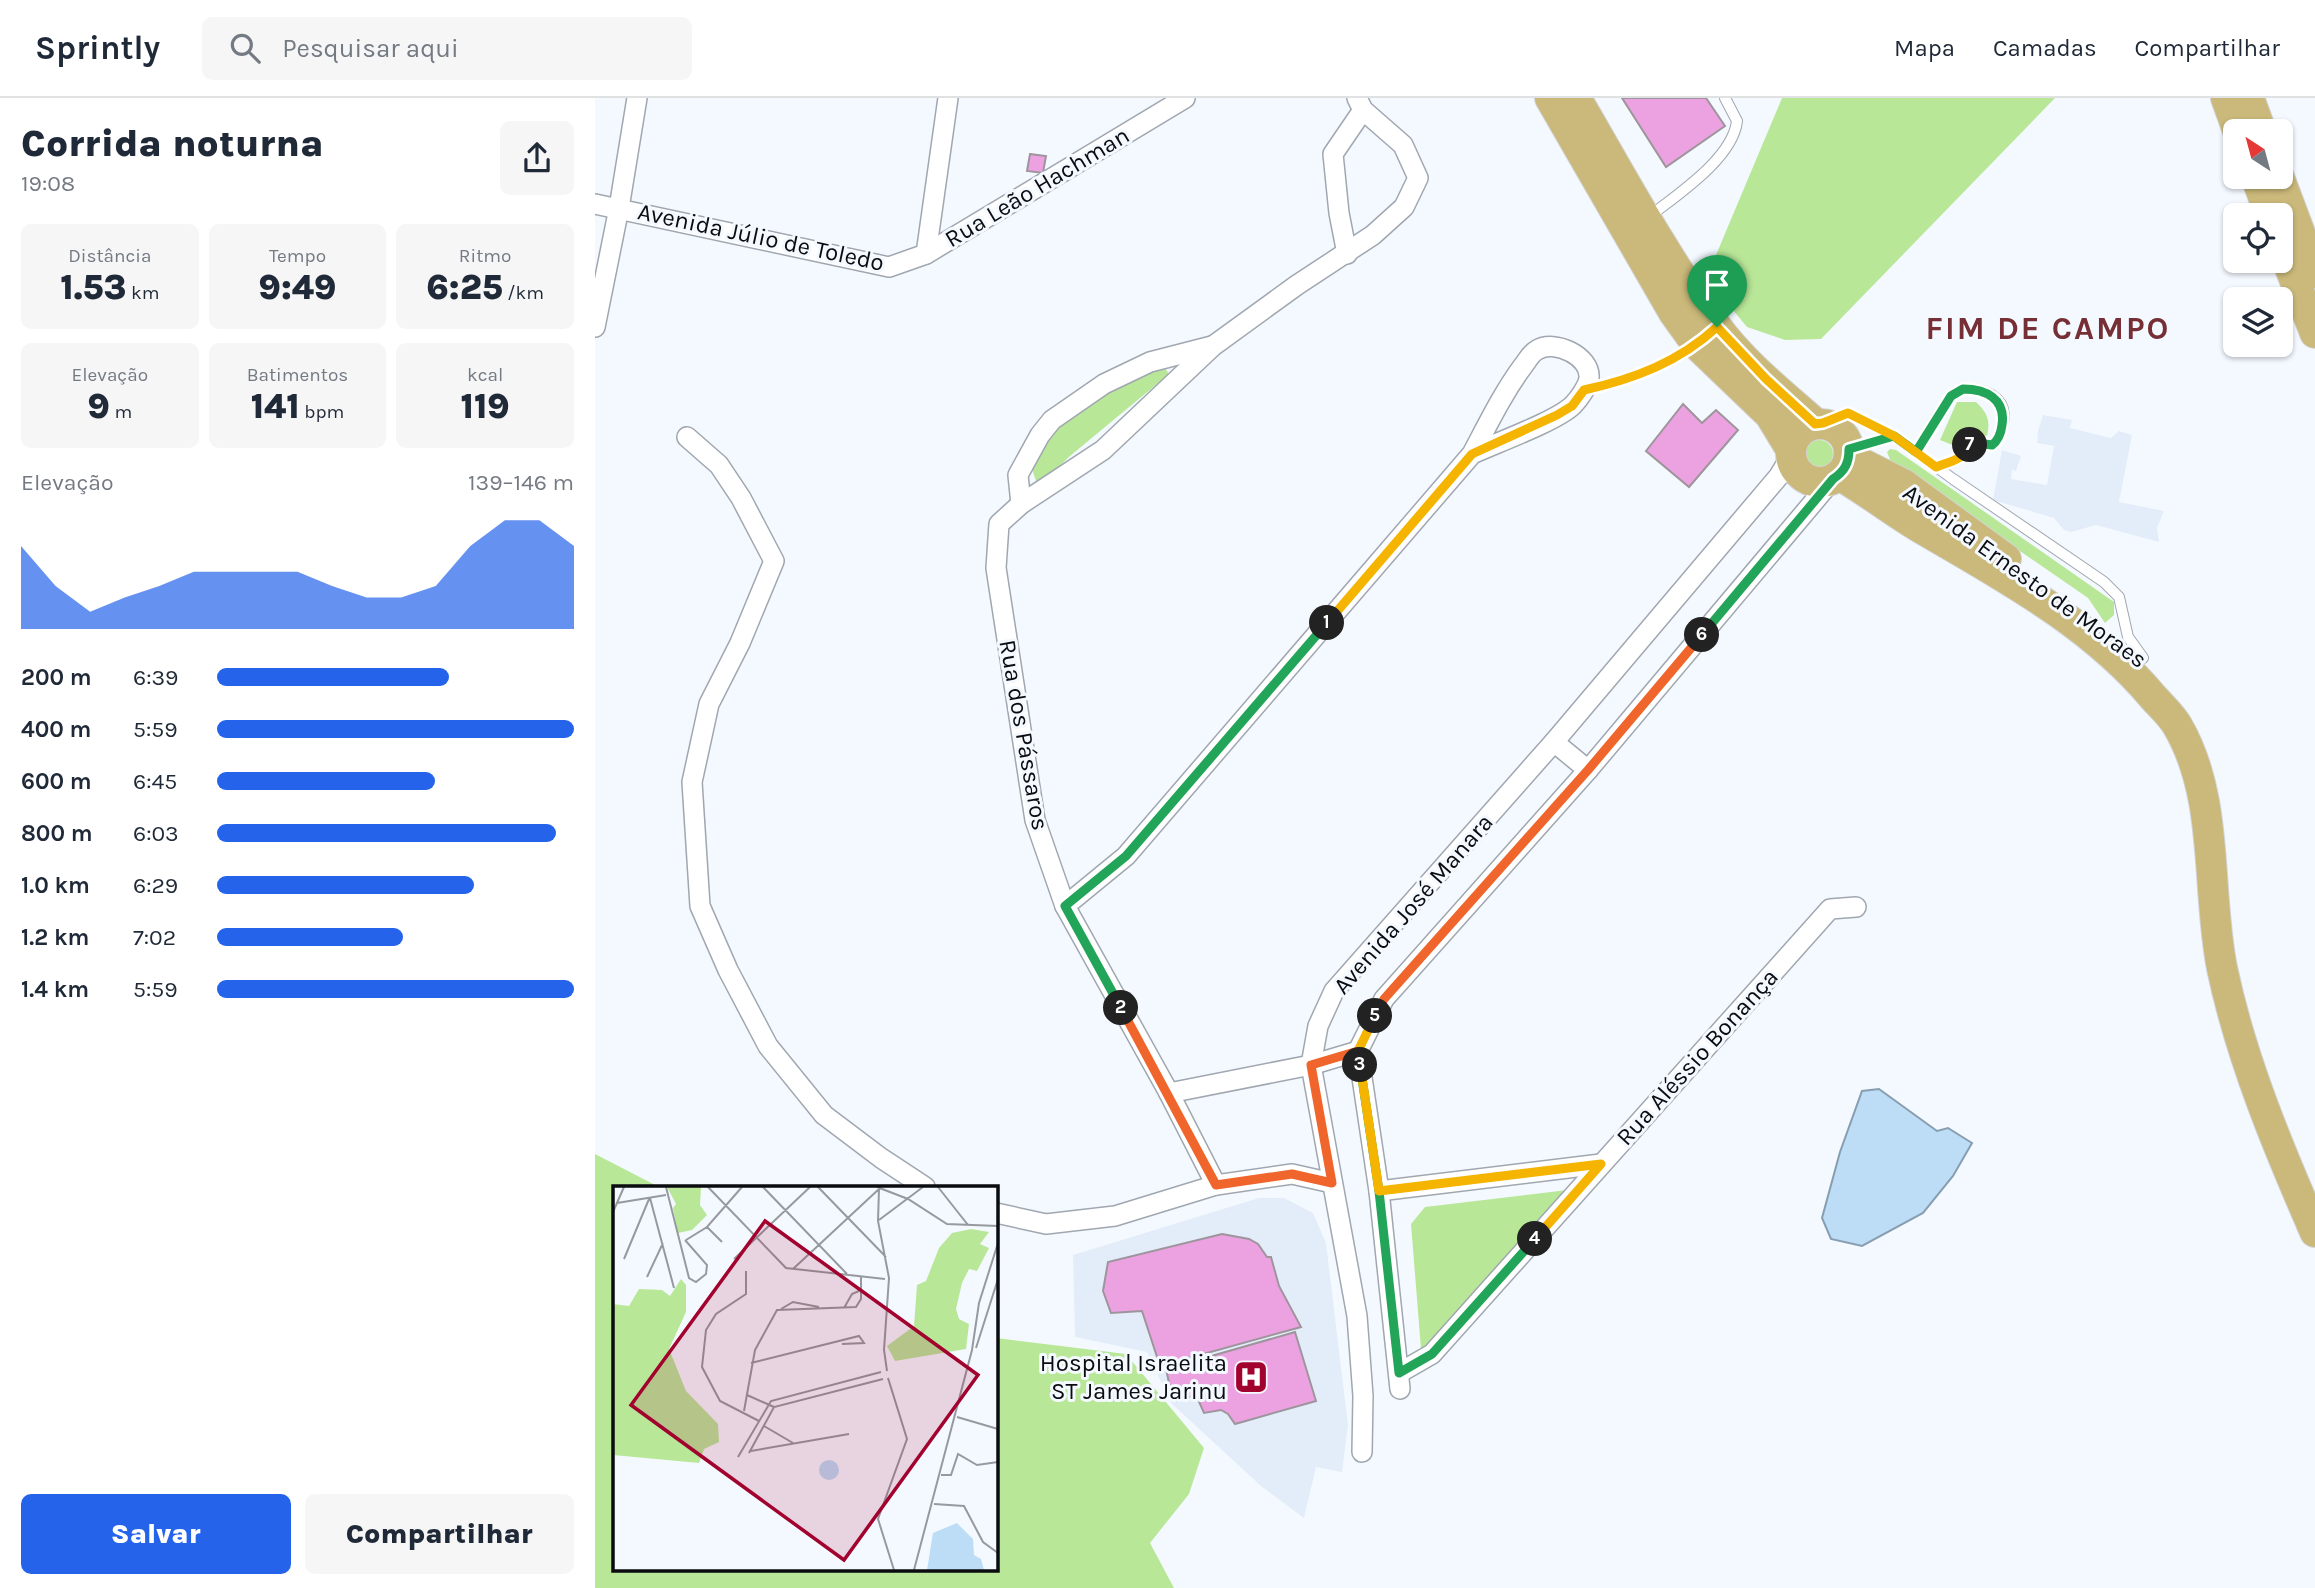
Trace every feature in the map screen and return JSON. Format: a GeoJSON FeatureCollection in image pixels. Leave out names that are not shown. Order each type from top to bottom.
{"type":"FeatureCollection","features":[{"type":"Feature","properties":{"kind":"main road"},"geometry":{"type":"LineString","coordinates":[[1550,98],[1674,313],[1707,336],[1766,379],[1819,423],[1838,429],[1847,441],[1843,465],[1818,482],[1802,477],[1792,464],[1790,452],[1770,415],[1707,336],[1647,219],[1576,98]]}},
{"type":"Feature","properties":{"kind":"main road"},"geometry":{"type":"LineString","coordinates":[[2226,98],[2234,119]]}},
{"type":"Feature","properties":{"kind":"main road"},"geometry":{"type":"LineString","coordinates":[[2249,98],[2257,119]]}},
{"type":"Feature","properties":{"kind":"main road"},"geometry":{"type":"LineString","coordinates":[[2284,189],[2315,273]]}},
{"type":"Feature","properties":{"kind":"main road"},"geometry":{"type":"LineString","coordinates":[[2292,273],[2315,333]]}},
{"type":"Feature","properties":{"kind":"main road"},"geometry":{"type":"LineString","coordinates":[[1790,452],[1798,433],[1819,423]]}},
{"type":"Feature","properties":{"kind":"main road","name":"Avenida Ernesto de Moraes"},"geometry":{"type":"LineString","coordinates":[[1843,465],[1903,484],[2143,657],[2184,708],[2205,745],[2220,795],[2236,953],[2259,1036],[2315,1196]]}},
{"type":"Feature","properties":{"kind":"main road","name":"Avenida Ernesto de Moraes"},"geometry":{"type":"LineString","coordinates":[[1843,465],[1866,491],[1898,514],[2055,608],[2134,673],[2177,724],[2201,779],[2222,964],[2233,1016],[2291,1176],[2315,1232]]}},
{"type":"Feature","properties":{"kind":"street"},"geometry":{"type":"LineString","coordinates":[[595,327],[619,208],[637,98]]}},
{"type":"Feature","properties":{"kind":"street"},"geometry":{"type":"LineString","coordinates":[[926,254],[948,98]]}},
{"type":"Feature","properties":{"kind":"street","name":"Rua Leão Hachman"},"geometry":{"type":"LineString","coordinates":[[926,254],[1185,98]]}},
{"type":"Feature","properties":{"kind":"street","name":"Rua dos Pássaros"},"geometry":{"type":"LineString","coordinates":[[1216,1185],[1169,1093],[1065,906],[1035,820],[996,568],[999,524],[1021,504],[1103,450],[1213,346],[1297,285],[1347,254],[1404,207],[1418,178],[1403,145],[1360,104],[1332,154],[1347,254]]}},
{"type":"Feature","properties":{"kind":"street","name":"Avenida Júlio de Toledo"},"geometry":{"type":"LineString","coordinates":[[595,204],[889,267],[926,254]]}},
{"type":"Feature","properties":{"kind":"street","name":"Rua dos Pássaros"},"geometry":{"type":"LineString","coordinates":[[1021,504],[1018,475],[1040,435],[1052,420],[1104,384],[1150,362],[1213,346]]}},
{"type":"Feature","properties":{"kind":"street"},"geometry":{"type":"LineString","coordinates":[[1065,906],[1126,856],[1472,454],[1508,386],[1535,350],[1550,346],[1566,348],[1588,369],[1589,378],[1584,390],[1572,406],[1472,454]]}},
{"type":"Feature","properties":{"kind":"street"},"geometry":{"type":"LineString","coordinates":[[687,437],[719,465],[741,498],[774,561],[740,643],[709,704],[692,782],[700,906],[728,970],[768,1046],[824,1115],[923,1186]]}},
{"type":"Feature","properties":{"kind":"street","name":"Avenida José Manara"},"geometry":{"type":"LineString","coordinates":[[1362,1452],[1363,1396],[1357,1316],[1311,1065],[1318,1026],[1334,991],[1554,742],[1779,476],[1790,452]]}},
{"type":"Feature","properties":{"kind":"street","name":"Avenida José Manara"},"geometry":{"type":"LineString","coordinates":[[1358,1051],[1384,999],[1588,770],[1843,465]]}},
{"type":"Feature","properties":{"kind":"street"},"geometry":{"type":"LineString","coordinates":[[1554,742],[1588,770]]}},
{"type":"Feature","properties":{"kind":"street","name":"Rua Aléssio Bonança"},"geometry":{"type":"LineString","coordinates":[[1379,1191],[1400,1381],[1432,1354],[1830,909],[1856,907]]}},
{"type":"Feature","properties":{"kind":"street"},"geometry":{"type":"LineString","coordinates":[[1169,1093],[1311,1065],[1358,1051],[1379,1191],[1601,1164]]}},
{"type":"Feature","properties":{"kind":"street"},"geometry":{"type":"LineString","coordinates":[[997,1213],[1047,1224],[1115,1216],[1216,1185],[1292,1174],[1332,1183]]}},
{"type":"Feature","properties":{"kind":"lane"},"geometry":{"type":"LineString","coordinates":[[1647,219],[1697,178],[1729,145],[1737,121],[1725,98]]}},
{"type":"Feature","properties":{"kind":"lane"},"geometry":{"type":"LineString","coordinates":[[1584,390],[1615,383],[1677,358],[1707,336]]}},
{"type":"Feature","properties":{"kind":"lane"},"geometry":{"type":"LineString","coordinates":[[1916,452],[1951,396],[1963,389],[1988,393],[2000,404],[2003,417],[1997,442],[1992,445],[1970,445],[1967,454],[1961,458],[1936,467]]}},
{"type":"Feature","properties":{"kind":"lane"},"geometry":{"type":"LineString","coordinates":[[1819,423],[1848,413],[1894,436],[2076,562],[2119,597],[2128,637],[2143,657]]}},
{"type":"Feature","properties":{"kind":"lane"},"geometry":{"type":"LineString","coordinates":[[1843,465],[1894,436]]}},
{"type":"Feature","properties":{"kind":"shaded area"},"geometry":{"type":"Polygon","coordinates":[[[2043,415],[2072,420],[2070,428],[2111,438],[2119,431],[2132,435],[2119,502],[2164,511],[2157,528],[2159,542],[2096,525],[2071,532],[2064,530],[2054,518],[1993,500],[2002,450],[2021,456],[2016,471],[2012,470],[2011,479],[2047,485],[2054,446],[2037,443],[2043,415]]]}},
{"type":"Feature","properties":{"kind":"shaded area","name":"Hospital Israelita ST James Jarinu"},"geometry":{"type":"Polygon","coordinates":[[[1259,1198],[1284,1198],[1313,1213],[1326,1243],[1348,1425],[1342,1472],[1316,1467],[1304,1518],[1261,1486],[1171,1403],[1147,1352],[1075,1337],[1073,1255],[1259,1198]]]}},
{"type":"Feature","properties":{"kind":"green space"},"geometry":{"type":"Polygon","coordinates":[[[1782,98],[2055,98],[1821,339],[1785,340],[1747,327],[1718,292],[1716,255],[1782,98]]]}},
{"type":"Feature","properties":{"kind":"green space"},"geometry":{"type":"Polygon","coordinates":[[[1162,364],[1169,374],[1070,456],[1038,487],[1032,469],[1053,431],[1121,380],[1162,364]]]}},
{"type":"Feature","properties":{"kind":"green space"},"geometry":{"type":"Polygon","coordinates":[[[1957,402],[1976,402],[1980,406],[1988,421],[1987,436],[1969,435],[1955,446],[1940,440],[1957,402]]]}},
{"type":"Feature","properties":{"kind":"green space"},"geometry":{"type":"Polygon","coordinates":[[[1819,440],[1829,444],[1833,454],[1829,464],[1819,468],[1809,464],[1805,454],[1809,444],[1819,440]]]}},
{"type":"Feature","properties":{"kind":"green space"},"geometry":{"type":"Polygon","coordinates":[[[1890,449],[1896,450],[2114,602],[2114,615],[2105,623],[2088,598],[1891,462],[1887,452],[1890,449]]]}},
{"type":"Feature","properties":{"kind":"green space"},"geometry":{"type":"Polygon","coordinates":[[[595,1154],[657,1186],[613,1186],[613,1570],[997,1570],[997,1338],[1126,1354],[1204,1448],[1189,1494],[1150,1543],[1174,1588],[595,1588],[595,1154]]]}},
{"type":"Feature","properties":{"kind":"green space"},"geometry":{"type":"Polygon","coordinates":[[[1567,1190],[1436,1350],[1421,1349],[1411,1224],[1425,1207],[1567,1190]]]}},
{"type":"Feature","properties":{"kind":"water"},"geometry":{"type":"Polygon","coordinates":[[[1879,1089],[1937,1131],[1948,1128],[1972,1143],[1953,1176],[1923,1213],[1862,1246],[1831,1239],[1822,1218],[1840,1152],[1862,1091],[1879,1089]]]}},
{"type":"Feature","properties":{"kind":"building"},"geometry":{"type":"Polygon","coordinates":[[[1622,98],[1706,98],[1725,126],[1666,167],[1622,98]]]}},
{"type":"Feature","properties":{"kind":"building"},"geometry":{"type":"Polygon","coordinates":[[[1030,154],[1046,156],[1043,173],[1027,171],[1030,154]]]}},
{"type":"Feature","properties":{"kind":"building"},"geometry":{"type":"Polygon","coordinates":[[[1683,404],[1702,423],[1716,410],[1738,430],[1689,487],[1646,451],[1683,404]]]}},
{"type":"Feature","properties":{"kind":"building"},"geometry":{"type":"Polygon","coordinates":[[[1222,1234],[1249,1239],[1258,1244],[1267,1257],[1271,1257],[1279,1286],[1301,1327],[1160,1366],[1142,1311],[1111,1313],[1103,1291],[1108,1262],[1222,1234]]]}},
{"type":"Feature","properties":{"kind":"building"},"geometry":{"type":"Polygon","coordinates":[[[1295,1332],[1316,1401],[1235,1424],[1228,1414],[1221,1410],[1204,1413],[1196,1395],[1177,1401],[1171,1392],[1166,1369],[1295,1332]]]}},
{"type":"Feature","properties":{"kind":"place","name":"Hospital Israelita ST James Jarinu"},"geometry":{"type":"Point","coordinates":[1251,1377]}},
{"type":"Feature","properties":{"kind":"district","name":"FIM DE CAMPO"},"geometry":{"type":"Point","coordinates":[2048,328]}},
{"type":"Feature","properties":{"kind":"route"},"geometry":{"type":"LineString","coordinates":[[1717,327],[1677,358],[1615,383],[1584,390],[1572,406],[1557,415],[1472,454],[1126,856],[1065,906],[1169,1093],[1216,1185],[1292,1174],[1332,1183],[1311,1065],[1358,1051],[1379,1191],[1399,1373],[1432,1354],[1601,1164],[1379,1191],[1368,1121],[1358,1051],[1384,999],[1588,770],[1833,479],[1844,470],[1849,449],[1894,436],[1916,452],[1951,396],[1963,389],[1988,393],[2000,404],[2003,417],[2000,435],[1992,445],[1970,445],[1967,454],[1961,458],[1936,467],[1894,436],[1848,413],[1815,424],[1736,350],[1717,327]]}}]}
